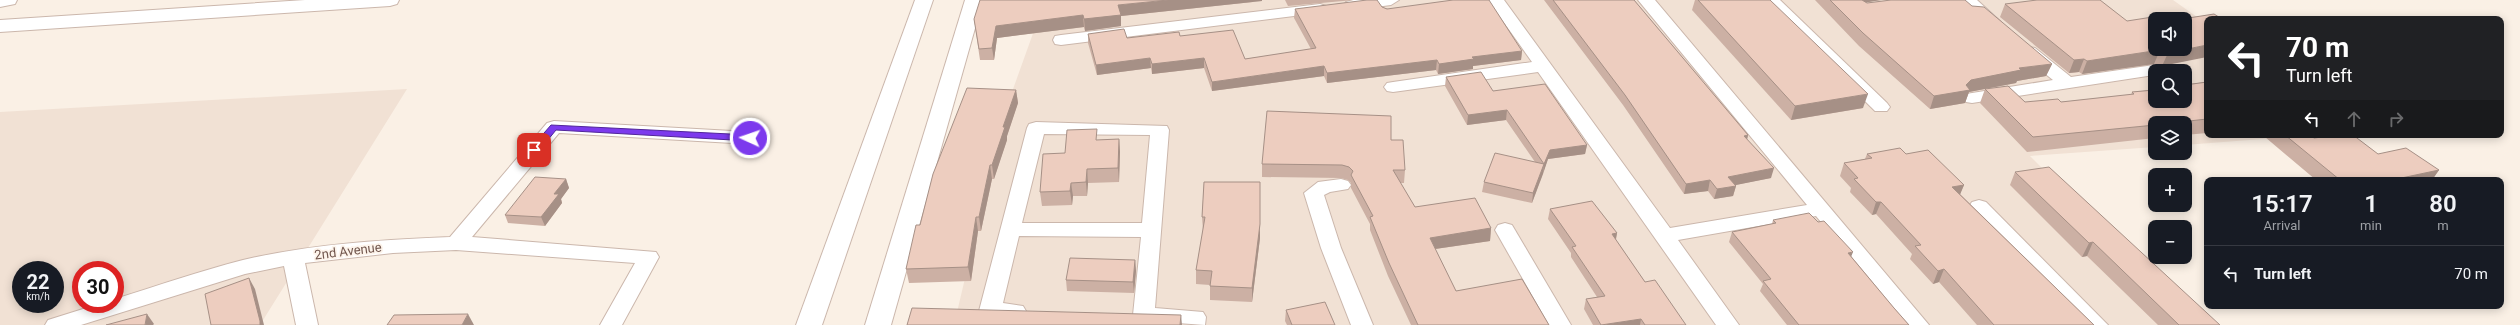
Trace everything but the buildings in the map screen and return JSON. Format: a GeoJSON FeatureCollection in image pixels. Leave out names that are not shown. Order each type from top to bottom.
{"type":"FeatureCollection","features":[{"type":"Feature","properties":{"kind":"street"},"geometry":{"type":"LineString","coordinates":[[0,0],[8,0]]}},
{"type":"Feature","properties":{"kind":"street"},"geometry":{"type":"LineString","coordinates":[[0,26],[390,0]]}},
{"type":"Feature","properties":{"kind":"street"},"geometry":{"type":"LineString","coordinates":[[809,325],[924,0]]}},
{"type":"Feature","properties":{"kind":"street"},"geometry":{"type":"LineString","coordinates":[[878,325],[974,0]]}},
{"type":"Feature","properties":{"kind":"street"},"geometry":{"type":"LineString","coordinates":[[1061,40],[1391,0]]}},
{"type":"Feature","properties":{"kind":"street"},"geometry":{"type":"LineString","coordinates":[[1496,0],[1728,325]]}},
{"type":"Feature","properties":{"kind":"street"},"geometry":{"type":"LineString","coordinates":[[1646,0],[1819,209],[1918,325]]}},
{"type":"Feature","properties":{"kind":"street"},"geometry":{"type":"LineString","coordinates":[[1771,0],[1881,107]]}},
{"type":"Feature","properties":{"kind":"street"},"geometry":{"type":"LineString","coordinates":[[1967,0],[2067,83]]}},
{"type":"Feature","properties":{"kind":"street"},"geometry":{"type":"LineString","coordinates":[[1393,88],[1544,66]]}},
{"type":"Feature","properties":{"kind":"street"},"geometry":{"type":"LineString","coordinates":[[1972,98],[2148,71]]}},
{"type":"Feature","properties":{"kind":"street"},"geometry":{"type":"LineString","coordinates":[[456,243],[554,127],[750,138]]}},
{"type":"Feature","properties":{"kind":"street"},"geometry":{"type":"LineString","coordinates":[[1036,312],[990,311],[1036,128],[1160,130],[1151,230],[1136,315],[1195,316],[1194,325]]}},
{"type":"Feature","properties":{"kind":"street"},"geometry":{"type":"LineString","coordinates":[[1341,185],[1325,186],[1314,193],[1331,248],[1362,325]]}},
{"type":"Feature","properties":{"kind":"street"},"geometry":{"type":"LineString","coordinates":[[1979,206],[2097,325]]}},
{"type":"Feature","properties":{"kind":"street"},"geometry":{"type":"LineString","coordinates":[[1664,236],[1819,209]]}},
{"type":"Feature","properties":{"kind":"street"},"geometry":{"type":"LineString","coordinates":[[1011,229],[1151,230]]}},
{"type":"Feature","properties":{"kind":"street"},"geometry":{"type":"LineString","coordinates":[[1504,230],[1560,325]]}},
{"type":"Feature","properties":{"kind":"street","name":"2nd Avenue"},"geometry":{"type":"LineString","coordinates":[[57,325],[192,281],[243,267],[293,257],[393,246],[456,243],[649,257],[611,325]]}},
{"type":"Feature","properties":{"kind":"street"},"geometry":{"type":"LineString","coordinates":[[293,257],[307,325]]}},
{"type":"Feature","properties":{"kind":"shaded area"},"geometry":{"type":"Polygon","coordinates":[[[1045,0],[2173,0],[2190,12],[2148,12],[2148,56],[2192,56],[2192,13],[2204,22],[2204,138],[2274,138],[2192,144],[2192,116],[2148,116],[2148,148],[2030,156],[2199,325],[954,325],[1003,117],[1045,0]]]}},
{"type":"Feature","properties":{"kind":"shaded area"},"geometry":{"type":"Polygon","coordinates":[[[407,89],[260,325],[0,325],[0,112],[407,89]]]}},
{"type":"Feature","properties":{"kind":"route"},"geometry":{"type":"LineString","coordinates":[[534,150],[554,127],[750,138]]}}]}
